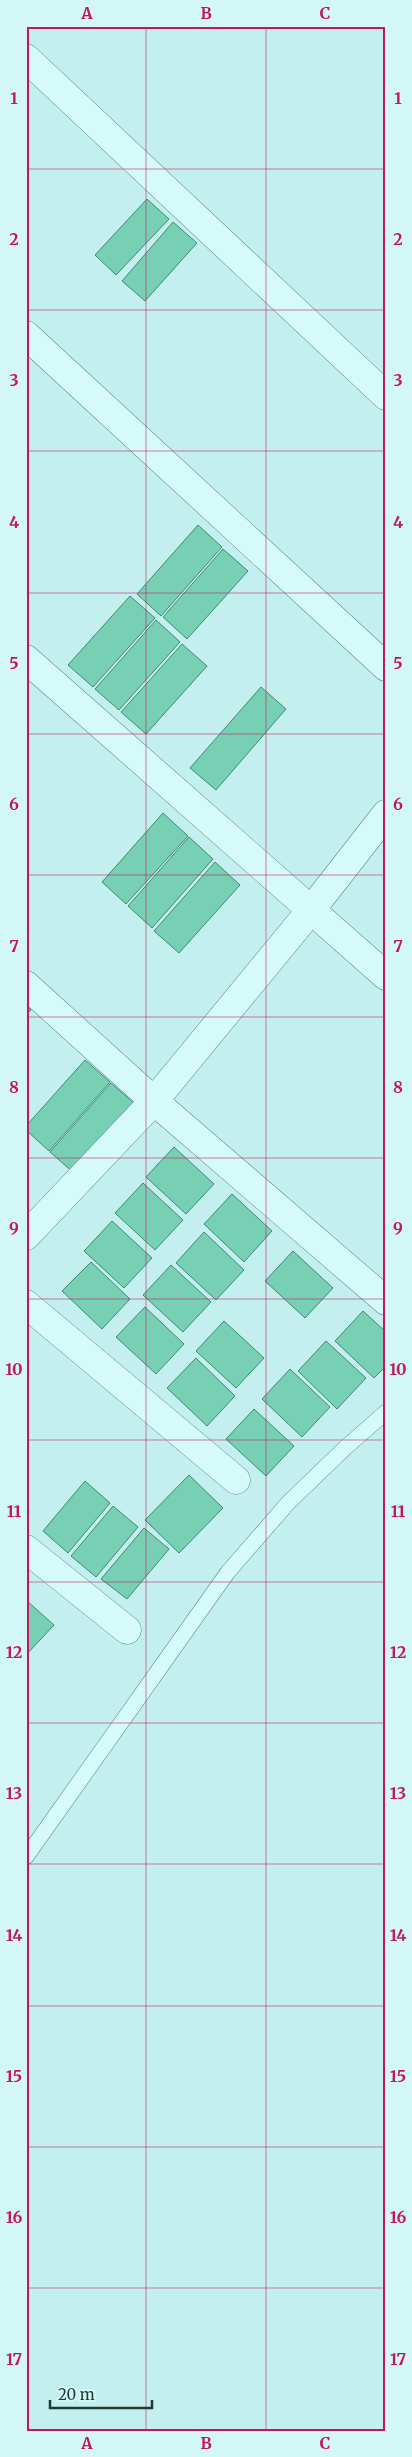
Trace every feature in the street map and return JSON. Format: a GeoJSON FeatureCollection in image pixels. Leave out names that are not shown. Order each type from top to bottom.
{"type":"FeatureCollection","features":[{"type":"Feature","properties":{"kind":"street"},"geometry":{"type":"LineString","coordinates":[[26,58],[386,396]]}},
{"type":"Feature","properties":{"kind":"street"},"geometry":{"type":"LineString","coordinates":[[26,334],[386,667]]}},
{"type":"Feature","properties":{"kind":"street"},"geometry":{"type":"LineString","coordinates":[[26,660],[386,976]]}},
{"type":"Feature","properties":{"kind":"street"},"geometry":{"type":"LineString","coordinates":[[26,1236],[154,1102],[311,910],[386,814]]}},
{"type":"Feature","properties":{"kind":"street"},"geometry":{"type":"LineString","coordinates":[[26,985],[154,1102],[386,1301]]}},
{"type":"Feature","properties":{"kind":"street"},"geometry":{"type":"LineString","coordinates":[[26,1304],[236,1480]]}},
{"type":"Feature","properties":{"kind":"street"},"geometry":{"type":"LineString","coordinates":[[26,1549],[127,1630]]}},
{"type":"Feature","properties":{"kind":"lane"},"geometry":{"type":"LineString","coordinates":[[26,1857],[228,1572],[288,1504],[345,1448],[386,1412]]}},
{"type":"Feature","properties":{"kind":"building"},"geometry":{"type":"Polygon","coordinates":[[[147,199],[169,219],[116,275],[95,255],[147,199]]]}},
{"type":"Feature","properties":{"kind":"building"},"geometry":{"type":"Polygon","coordinates":[[[173,222],[197,243],[145,301],[122,281],[173,222]]]}},
{"type":"Feature","properties":{"kind":"building"},"geometry":{"type":"Polygon","coordinates":[[[198,525],[222,547],[161,616],[137,594],[198,525]]]}},
{"type":"Feature","properties":{"kind":"building"},"geometry":{"type":"Polygon","coordinates":[[[223,549],[248,571],[187,639],[163,617],[223,549]]]}},
{"type":"Feature","properties":{"kind":"building"},"geometry":{"type":"Polygon","coordinates":[[[130,596],[155,618],[93,687],[68,665],[130,596]]]}},
{"type":"Feature","properties":{"kind":"building"},"geometry":{"type":"Polygon","coordinates":[[[156,620],[180,642],[119,710],[95,689],[156,620]]]}},
{"type":"Feature","properties":{"kind":"building"},"geometry":{"type":"Polygon","coordinates":[[[182,644],[207,666],[146,734],[121,712],[182,644]]]}},
{"type":"Feature","properties":{"kind":"building"},"geometry":{"type":"Polygon","coordinates":[[[261,687],[286,709],[216,790],[190,768],[261,687]]]}},
{"type":"Feature","properties":{"kind":"building"},"geometry":{"type":"Polygon","coordinates":[[[163,813],[188,836],[126,904],[102,882],[163,813]]]}},
{"type":"Feature","properties":{"kind":"building"},"geometry":{"type":"Polygon","coordinates":[[[189,837],[213,859],[152,928],[128,906],[189,837]]]}},
{"type":"Feature","properties":{"kind":"building"},"geometry":{"type":"Polygon","coordinates":[[[215,862],[240,885],[179,953],[154,931],[215,862]]]}},
{"type":"Feature","properties":{"kind":"building"},"geometry":{"type":"Polygon","coordinates":[[[26,1005],[31,1010],[26,1015],[26,1005]]]}},
{"type":"Feature","properties":{"kind":"building"},"geometry":{"type":"Polygon","coordinates":[[[85,1060],[110,1082],[49,1151],[26,1130],[26,1126],[85,1060]]]}},
{"type":"Feature","properties":{"kind":"building"},"geometry":{"type":"Polygon","coordinates":[[[111,1083],[136,1105],[75,1174],[50,1152],[111,1083]]]}},
{"type":"Feature","properties":{"kind":"building"},"geometry":{"type":"Polygon","coordinates":[[[174,1147],[214,1184],[186,1214],[146,1177],[174,1147]]]}},
{"type":"Feature","properties":{"kind":"building"},"geometry":{"type":"Polygon","coordinates":[[[143,1183],[183,1220],[155,1250],[115,1213],[143,1183]]]}},
{"type":"Feature","properties":{"kind":"building"},"geometry":{"type":"Polygon","coordinates":[[[232,1194],[272,1231],[244,1262],[204,1224],[232,1194]]]}},
{"type":"Feature","properties":{"kind":"building"},"geometry":{"type":"Polygon","coordinates":[[[112,1221],[152,1258],[124,1288],[84,1251],[112,1221]]]}},
{"type":"Feature","properties":{"kind":"building"},"geometry":{"type":"Polygon","coordinates":[[[204,1232],[244,1270],[216,1300],[176,1263],[204,1232]]]}},
{"type":"Feature","properties":{"kind":"building"},"geometry":{"type":"Polygon","coordinates":[[[293,1251],[333,1288],[305,1318],[265,1281],[293,1251]]]}},
{"type":"Feature","properties":{"kind":"building"},"geometry":{"type":"Polygon","coordinates":[[[91,1262],[130,1299],[102,1329],[62,1291],[91,1262]]]}},
{"type":"Feature","properties":{"kind":"building"},"geometry":{"type":"Polygon","coordinates":[[[171,1265],[211,1302],[183,1332],[143,1295],[171,1265]]]}},
{"type":"Feature","properties":{"kind":"building"},"geometry":{"type":"Polygon","coordinates":[[[145,1307],[184,1344],[156,1374],[116,1337],[145,1307]]]}},
{"type":"Feature","properties":{"kind":"building"},"geometry":{"type":"Polygon","coordinates":[[[363,1311],[386,1332],[386,1366],[374,1378],[335,1341],[363,1311]]]}},
{"type":"Feature","properties":{"kind":"building"},"geometry":{"type":"Polygon","coordinates":[[[224,1321],[264,1358],[236,1388],[196,1351],[224,1321]]]}},
{"type":"Feature","properties":{"kind":"building"},"geometry":{"type":"Polygon","coordinates":[[[326,1341],[366,1378],[337,1409],[298,1371],[326,1341]]]}},
{"type":"Feature","properties":{"kind":"building"},"geometry":{"type":"Polygon","coordinates":[[[196,1358],[235,1396],[207,1426],[167,1388],[196,1358]]]}},
{"type":"Feature","properties":{"kind":"building"},"geometry":{"type":"Polygon","coordinates":[[[290,1369],[330,1407],[302,1437],[262,1399],[290,1369]]]}},
{"type":"Feature","properties":{"kind":"building"},"geometry":{"type":"Polygon","coordinates":[[[254,1409],[294,1446],[266,1476],[226,1439],[254,1409]]]}},
{"type":"Feature","properties":{"kind":"building"},"geometry":{"type":"Polygon","coordinates":[[[189,1475],[223,1508],[179,1553],[145,1520],[189,1475]]]}},
{"type":"Feature","properties":{"kind":"building"},"geometry":{"type":"Polygon","coordinates":[[[85,1481],[110,1503],[68,1553],[43,1531],[85,1481]]]}},
{"type":"Feature","properties":{"kind":"building"},"geometry":{"type":"Polygon","coordinates":[[[113,1506],[138,1527],[96,1577],[71,1556],[113,1506]]]}},
{"type":"Feature","properties":{"kind":"building"},"geometry":{"type":"Polygon","coordinates":[[[144,1528],[169,1549],[127,1599],[101,1579],[144,1528]]]}},
{"type":"Feature","properties":{"kind":"building"},"geometry":{"type":"Polygon","coordinates":[[[26,1600],[54,1625],[26,1655],[26,1600]]]}}]}
